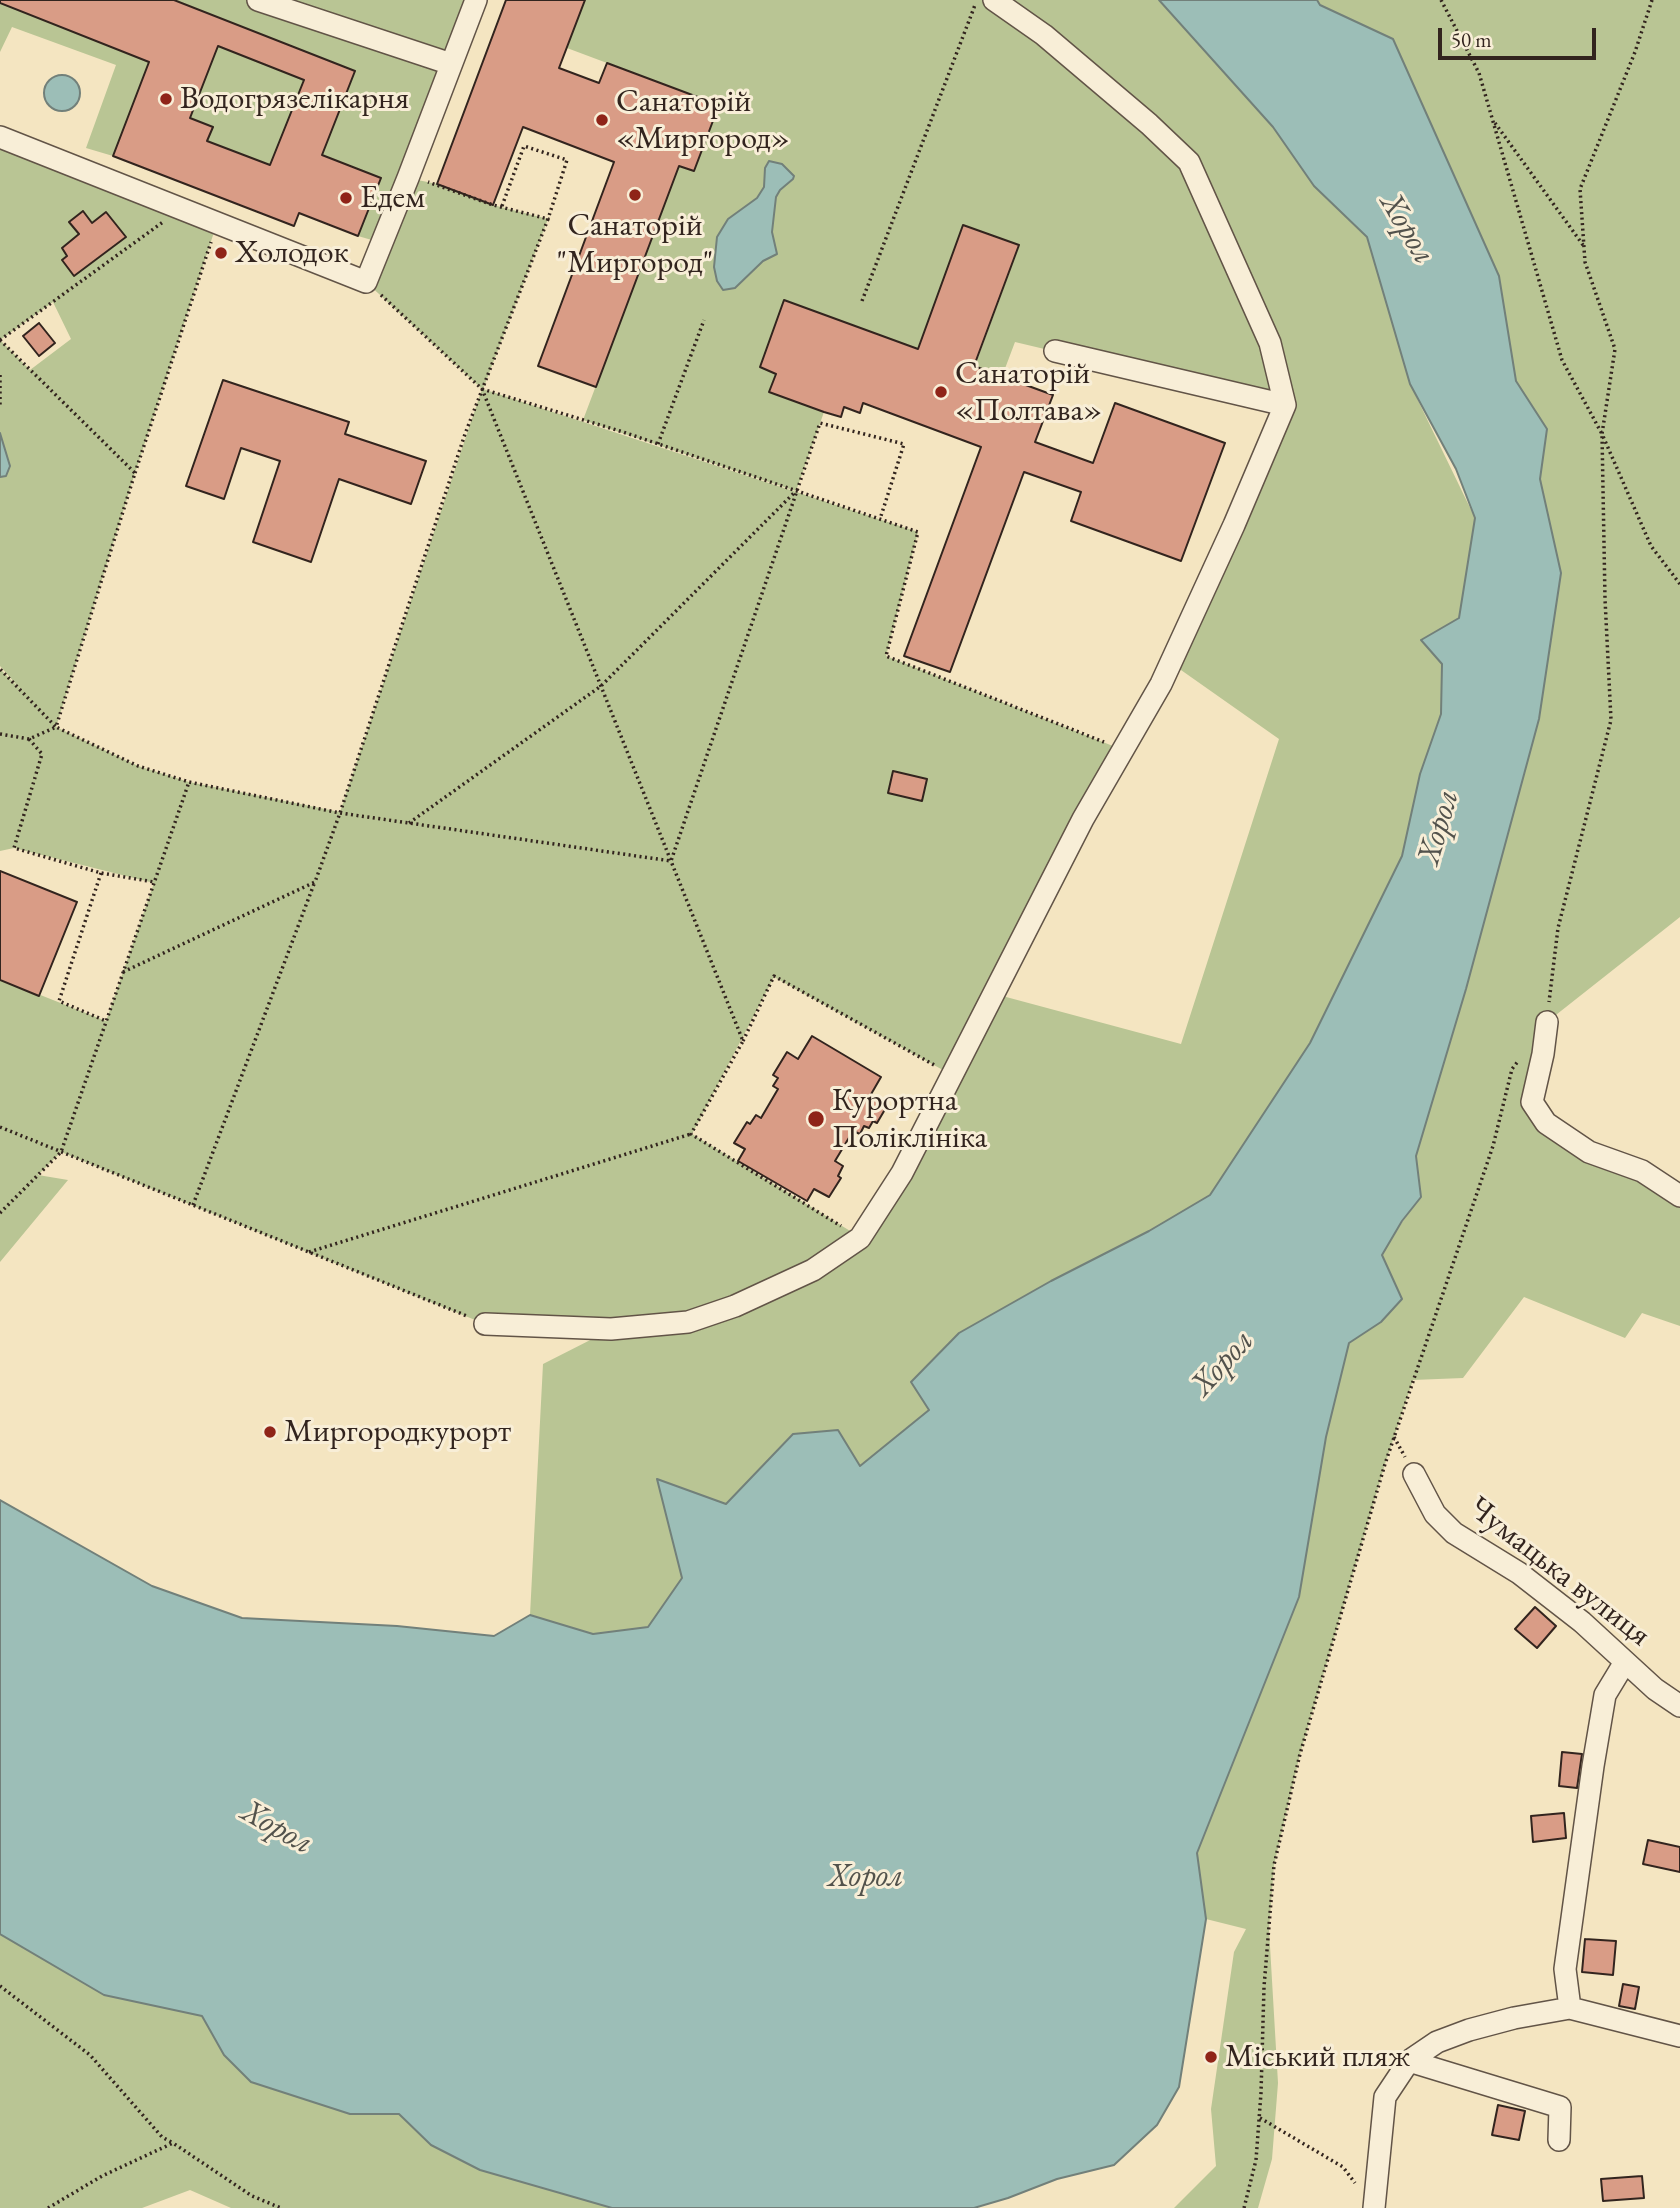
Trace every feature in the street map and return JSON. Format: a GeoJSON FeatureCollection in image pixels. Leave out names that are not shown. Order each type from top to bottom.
{"type":"FeatureCollection","features":[{"type":"Feature","properties":{"kind":"street"},"geometry":{"type":"LineString","coordinates":[[258,0],[451,64]]}},
{"type":"Feature","properties":{"kind":"street"},"geometry":{"type":"LineString","coordinates":[[0,137],[366,282],[476,0]]}},
{"type":"Feature","properties":{"kind":"street"},"geometry":{"type":"LineString","coordinates":[[485,1324],[611,1329],[688,1322],[735,1306],[813,1270],[860,1238],[902,1173],[1083,819],[1161,684],[1234,525],[1285,405],[1270,343],[1189,162],[1149,124],[1038,30],[994,0]]}},
{"type":"Feature","properties":{"kind":"street"},"geometry":{"type":"LineString","coordinates":[[1055,351],[1285,405]]}},
{"type":"Feature","properties":{"kind":"street"},"geometry":{"type":"LineString","coordinates":[[1547,1022],[1532,1102],[1546,1123],[1589,1152],[1642,1171],[1680,1196]]}},
{"type":"Feature","properties":{"kind":"street","name":"Чумацька вулиця"},"geometry":{"type":"LineString","coordinates":[[1415,1474],[1435,1514],[1454,1533],[1519,1573],[1582,1622],[1655,1689],[1680,1706]]}},
{"type":"Feature","properties":{"kind":"street"},"geometry":{"type":"LineString","coordinates":[[1570,2008],[1565,1969],[1593,1766],[1605,1695],[1625,1662]]}},
{"type":"Feature","properties":{"kind":"street"},"geometry":{"type":"LineString","coordinates":[[1374,2208],[1385,2097],[1409,2061],[1437,2042],[1514,2018],[1570,2008],[1680,2036]]}},
{"type":"Feature","properties":{"kind":"street"},"geometry":{"type":"LineString","coordinates":[[1409,2061],[1560,2107],[1559,2140]]}},
{"type":"Feature","properties":{"kind":"path"},"geometry":{"type":"LineString","coordinates":[[862,301],[977,0]]}},
{"type":"Feature","properties":{"kind":"path"},"geometry":{"type":"LineString","coordinates":[[1441,0],[1479,73],[1562,360],[1602,434],[1651,546],[1680,584]]}},
{"type":"Feature","properties":{"kind":"path"},"geometry":{"type":"LineString","coordinates":[[1547,1022],[1558,928],[1611,720],[1605,599],[1602,434],[1615,349],[1585,262],[1580,189],[1635,52],[1652,0]]}},
{"type":"Feature","properties":{"kind":"path"},"geometry":{"type":"LineString","coordinates":[[1492,119],[1584,247]]}},
{"type":"Feature","properties":{"kind":"path"},"geometry":{"type":"LineString","coordinates":[[193,1205],[340,813],[465,434],[548,219],[566,160],[524,146],[502,206]]}},
{"type":"Feature","properties":{"kind":"path"},"geometry":{"type":"LineString","coordinates":[[408,178],[437,184],[493,205],[548,219]]}},
{"type":"Feature","properties":{"kind":"path"},"geometry":{"type":"LineString","coordinates":[[135,473],[0,340],[182,209]]}},
{"type":"Feature","properties":{"kind":"path"},"geometry":{"type":"LineString","coordinates":[[0,734],[29,739],[55,727],[217,223]]}},
{"type":"Feature","properties":{"kind":"path"},"geometry":{"type":"LineString","coordinates":[[366,282],[482,389],[658,444],[918,532],[886,656],[1123,750]]}},
{"type":"Feature","properties":{"kind":"path"},"geometry":{"type":"LineString","coordinates":[[658,444],[704,320]]}},
{"type":"Feature","properties":{"kind":"path"},"geometry":{"type":"LineString","coordinates":[[0,375],[0,405]]}},
{"type":"Feature","properties":{"kind":"path"},"geometry":{"type":"LineString","coordinates":[[482,389],[743,1041]]}},
{"type":"Feature","properties":{"kind":"path"},"geometry":{"type":"LineString","coordinates":[[671,861],[820,424],[904,444],[880,519]]}},
{"type":"Feature","properties":{"kind":"path"},"geometry":{"type":"LineString","coordinates":[[409,822],[601,686],[796,491]]}},
{"type":"Feature","properties":{"kind":"path"},"geometry":{"type":"LineString","coordinates":[[0,669],[55,727],[138,766],[189,782],[340,813],[671,861]]}},
{"type":"Feature","properties":{"kind":"path"},"geometry":{"type":"LineString","coordinates":[[29,739],[42,754],[14,848],[101,873],[154,882]]}},
{"type":"Feature","properties":{"kind":"path"},"geometry":{"type":"LineString","coordinates":[[0,1213],[61,1152],[189,782]]}},
{"type":"Feature","properties":{"kind":"path"},"geometry":{"type":"LineString","coordinates":[[101,873],[59,1002],[106,1021]]}},
{"type":"Feature","properties":{"kind":"path"},"geometry":{"type":"LineString","coordinates":[[123,972],[315,882]]}},
{"type":"Feature","properties":{"kind":"path"},"geometry":{"type":"LineString","coordinates":[[308,1252],[691,1134],[743,1041],[774,976],[952,1075]]}},
{"type":"Feature","properties":{"kind":"path"},"geometry":{"type":"LineString","coordinates":[[1244,2208],[1256,2160],[1264,1987],[1274,1865],[1300,1754],[1385,1464],[1493,1146],[1512,1069],[1526,1050]]}},
{"type":"Feature","properties":{"kind":"path"},"geometry":{"type":"LineString","coordinates":[[0,1127],[485,1324]]}},
{"type":"Feature","properties":{"kind":"path"},"geometry":{"type":"LineString","coordinates":[[691,1134],[860,1238]]}},
{"type":"Feature","properties":{"kind":"path"},"geometry":{"type":"LineString","coordinates":[[0,1986],[90,2055],[162,2137],[253,2196],[281,2208]]}},
{"type":"Feature","properties":{"kind":"path"},"geometry":{"type":"LineString","coordinates":[[1259,2118],[1343,2167],[1358,2188]]}},
{"type":"Feature","properties":{"kind":"path"},"geometry":{"type":"LineString","coordinates":[[48,2208],[102,2176],[173,2143]]}},
{"type":"Feature","properties":{"kind":"green space"},"geometry":{"type":"Polygon","coordinates":[[[0,0],[476,0],[408,178],[437,184],[493,205],[548,219],[483,389],[918,532],[886,656],[1123,750],[995,994],[1181,1044],[1279,739],[1171,663],[1284,406],[1015,342],[995,395],[968,385],[1019,246],[964,225],[911,366],[784,301],[760,367],[776,374],[770,391],[824,412],[796,491],[583,420],[679,166],[694,171],[719,105],[567,48],[585,0],[1159,0],[1273,127],[1314,186],[1367,237],[1410,384],[1475,518],[1459,619],[1442,664],[1441,714],[1402,856],[1310,1043],[1210,1195],[1149,1231],[1051,1281],[929,1410],[860,1467],[792,1434],[726,1504],[682,1578],[648,1627],[593,1634],[530,1615],[543,1364],[610,1330],[485,1324],[61,1152],[38,1175],[68,1180],[0,1262],[0,979],[106,1021],[154,883],[14,848],[0,851],[0,669],[22,691],[0,666],[0,477],[6,476],[10,466],[0,433],[0,340],[0,137],[217,223],[56,727],[138,766],[189,782],[340,812],[482,389],[366,282],[382,243],[358,236],[380,179],[321,156],[294,226],[86,148],[116,65],[12,27],[0,52],[0,0]],[[53,302],[0,340],[30,370],[71,339],[53,302]],[[774,977],[692,1134],[860,1237],[952,1075],[774,977]]]}},
{"type":"Feature","properties":{"kind":"green space"},"geometry":{"type":"Polygon","coordinates":[[[1317,0],[1680,0],[1680,917],[1547,1022],[1532,1102],[1546,1123],[1680,1196],[1680,1326],[1642,1313],[1625,1338],[1524,1297],[1463,1378],[1413,1380],[1385,1464],[1300,1754],[1274,1865],[1269,1929],[1278,2083],[1272,2159],[1258,2208],[1174,2208],[1216,2166],[1211,2109],[1234,1952],[1246,1929],[1206,1919],[1197,1854],[1230,1768],[1326,1437],[1349,1343],[1381,1322],[1382,1255],[1421,1197],[1416,1156],[1466,989],[1539,719],[1561,573],[1540,479],[1547,429],[1516,381],[1499,276],[1317,0]]]}},
{"type":"Feature","properties":{"kind":"green space"},"geometry":{"type":"Polygon","coordinates":[[[0,1934],[104,1995],[202,2016],[224,2055],[349,2114],[399,2114],[431,2145],[480,2170],[612,2208],[231,2208],[190,2190],[142,2208],[0,2208],[0,1934]]]}},
{"type":"Feature","properties":{"kind":"water","name":"Хорол"},"geometry":{"type":"Polygon","coordinates":[[[1159,0],[1317,0],[1320,5],[1393,39],[1499,276],[1516,381],[1547,429],[1540,479],[1561,573],[1539,719],[1466,989],[1416,1156],[1421,1197],[1402,1221],[1382,1255],[1402,1299],[1381,1322],[1349,1343],[1326,1437],[1299,1597],[1197,1853],[1206,1919],[1179,2087],[1157,2125],[1114,2165],[1057,2179],[974,2208],[612,2208],[480,2170],[431,2145],[399,2114],[350,2114],[251,2082],[224,2055],[202,2016],[104,1995],[0,1934],[0,1500],[152,1586],[242,1618],[397,1626],[494,1636],[530,1615],[593,1634],[648,1627],[682,1578],[657,1479],[726,1504],[793,1434],[838,1430],[860,1466],[929,1410],[911,1382],[959,1333],[1051,1281],[1149,1231],[1210,1195],[1310,1043],[1402,856],[1420,774],[1441,714],[1442,664],[1421,640],[1459,618],[1475,518],[1456,469],[1410,384],[1367,237],[1314,186],[1273,127],[1159,0]]]}},
{"type":"Feature","properties":{"kind":"water"},"geometry":{"type":"Polygon","coordinates":[[[62,75],[75,80],[80,93],[75,106],[62,111],[49,106],[44,93],[49,80],[62,75]]]}},
{"type":"Feature","properties":{"kind":"water"},"geometry":{"type":"Polygon","coordinates":[[[769,161],[782,164],[794,176],[776,197],[772,232],[777,254],[763,261],[735,288],[723,290],[717,281],[714,267],[717,237],[728,219],[757,198],[764,187],[765,168],[769,161]]]}},
{"type":"Feature","properties":{"kind":"water"},"geometry":{"type":"Polygon","coordinates":[[[0,433],[10,466],[6,476],[0,477],[0,433]]]}},
{"type":"Feature","properties":{"kind":"building","name":"Водогрязелікарня"},"geometry":{"type":"Polygon","coordinates":[[[0,0],[174,0],[355,71],[322,155],[381,178],[358,236],[299,213],[294,226],[113,156],[149,62],[0,3],[0,0]],[[218,46],[190,118],[213,127],[207,141],[270,165],[304,80],[218,46]]]}},
{"type":"Feature","properties":{"kind":"building","name":"Санаторій \"Миргород\""},"geometry":{"type":"Polygon","coordinates":[[[506,0],[585,0],[559,68],[599,83],[607,63],[719,105],[694,171],[679,166],[596,387],[538,366],[614,162],[523,127],[493,205],[437,184],[506,0]]]}},
{"type":"Feature","properties":{"kind":"building"},"geometry":{"type":"Polygon","coordinates":[[[83,211],[92,223],[106,212],[126,237],[74,276],[62,260],[67,256],[62,248],[79,234],[69,222],[83,211]]]}},
{"type":"Feature","properties":{"kind":"building"},"geometry":{"type":"Polygon","coordinates":[[[963,225],[1019,245],[974,366],[1053,395],[1035,442],[1093,463],[1115,403],[1225,443],[1181,561],[1071,521],[1081,492],[1024,472],[950,672],[904,656],[981,447],[863,403],[860,413],[844,407],[841,417],[824,412],[769,392],[776,374],[760,367],[784,300],[918,349],[963,225]]]}},
{"type":"Feature","properties":{"kind":"building"},"geometry":{"type":"Polygon","coordinates":[[[39,323],[55,343],[39,356],[23,336],[39,323]]]}},
{"type":"Feature","properties":{"kind":"building"},"geometry":{"type":"Polygon","coordinates":[[[223,380],[349,422],[345,434],[426,461],[411,504],[339,479],[311,562],[253,542],[280,461],[241,448],[224,499],[186,486],[223,380]]]}},
{"type":"Feature","properties":{"kind":"building"},"geometry":{"type":"Polygon","coordinates":[[[893,771],[927,779],[922,801],[888,793],[893,771]]]}},
{"type":"Feature","properties":{"kind":"building"},"geometry":{"type":"Polygon","coordinates":[[[0,871],[77,902],[39,996],[0,980],[0,871]]]}},
{"type":"Feature","properties":{"kind":"building","name":"Курортна Поліклініка"},"geometry":{"type":"Polygon","coordinates":[[[812,1036],[881,1077],[870,1096],[887,1106],[877,1123],[873,1121],[869,1128],[864,1126],[860,1134],[853,1131],[835,1161],[843,1166],[838,1176],[841,1178],[829,1197],[814,1189],[807,1201],[738,1161],[745,1149],[734,1143],[747,1122],[750,1124],[756,1115],[761,1118],[778,1089],[773,1086],[778,1078],[773,1075],[787,1052],[798,1059],[812,1036]]]}},
{"type":"Feature","properties":{"kind":"building"},"geometry":{"type":"Polygon","coordinates":[[[1535,1607],[1556,1626],[1537,1648],[1515,1629],[1535,1607]]]}},
{"type":"Feature","properties":{"kind":"building"},"geometry":{"type":"Polygon","coordinates":[[[1562,1752],[1582,1754],[1577,1788],[1559,1786],[1562,1752]]]}},
{"type":"Feature","properties":{"kind":"building"},"geometry":{"type":"Polygon","coordinates":[[[1564,1813],[1566,1838],[1533,1842],[1531,1816],[1564,1813]]]}},
{"type":"Feature","properties":{"kind":"building"},"geometry":{"type":"Polygon","coordinates":[[[1648,1840],[1680,1847],[1680,1872],[1643,1864],[1648,1840]]]}},
{"type":"Feature","properties":{"kind":"building"},"geometry":{"type":"Polygon","coordinates":[[[1585,1939],[1616,1941],[1613,1975],[1582,1972],[1585,1939]]]}},
{"type":"Feature","properties":{"kind":"building"},"geometry":{"type":"Polygon","coordinates":[[[1623,1984],[1639,1987],[1635,2009],[1619,2006],[1623,1984]]]}},
{"type":"Feature","properties":{"kind":"building"},"geometry":{"type":"Polygon","coordinates":[[[1498,2105],[1525,2111],[1519,2140],[1492,2135],[1498,2105]]]}},
{"type":"Feature","properties":{"kind":"building"},"geometry":{"type":"Polygon","coordinates":[[[1642,2176],[1644,2198],[1603,2201],[1601,2179],[1642,2176]]]}},
{"type":"Feature","properties":{"kind":"place","name":"Водогрязелікарня"},"geometry":{"type":"Point","coordinates":[166,99]}},
{"type":"Feature","properties":{"kind":"place","name":"Санаторій «Миргород»"},"geometry":{"type":"Point","coordinates":[602,120]}},
{"type":"Feature","properties":{"kind":"place","name":"Санаторій \"Миргород\""},"geometry":{"type":"Point","coordinates":[635,195]}},
{"type":"Feature","properties":{"kind":"place","name":"Едем"},"geometry":{"type":"Point","coordinates":[346,198]}},
{"type":"Feature","properties":{"kind":"place","name":"Холодок"},"geometry":{"type":"Point","coordinates":[221,253]}},
{"type":"Feature","properties":{"kind":"place","name":"Санаторій «Полтава»"},"geometry":{"type":"Point","coordinates":[941,392]}},
{"type":"Feature","properties":{"kind":"place","name":"Курортна Поліклініка"},"geometry":{"type":"Point","coordinates":[816,1119]}},
{"type":"Feature","properties":{"kind":"place","name":"Миргородкурорт"},"geometry":{"type":"Point","coordinates":[270,1432]}},
{"type":"Feature","properties":{"kind":"place","name":"Міський пляж"},"geometry":{"type":"Point","coordinates":[1211,2057]}}]}
